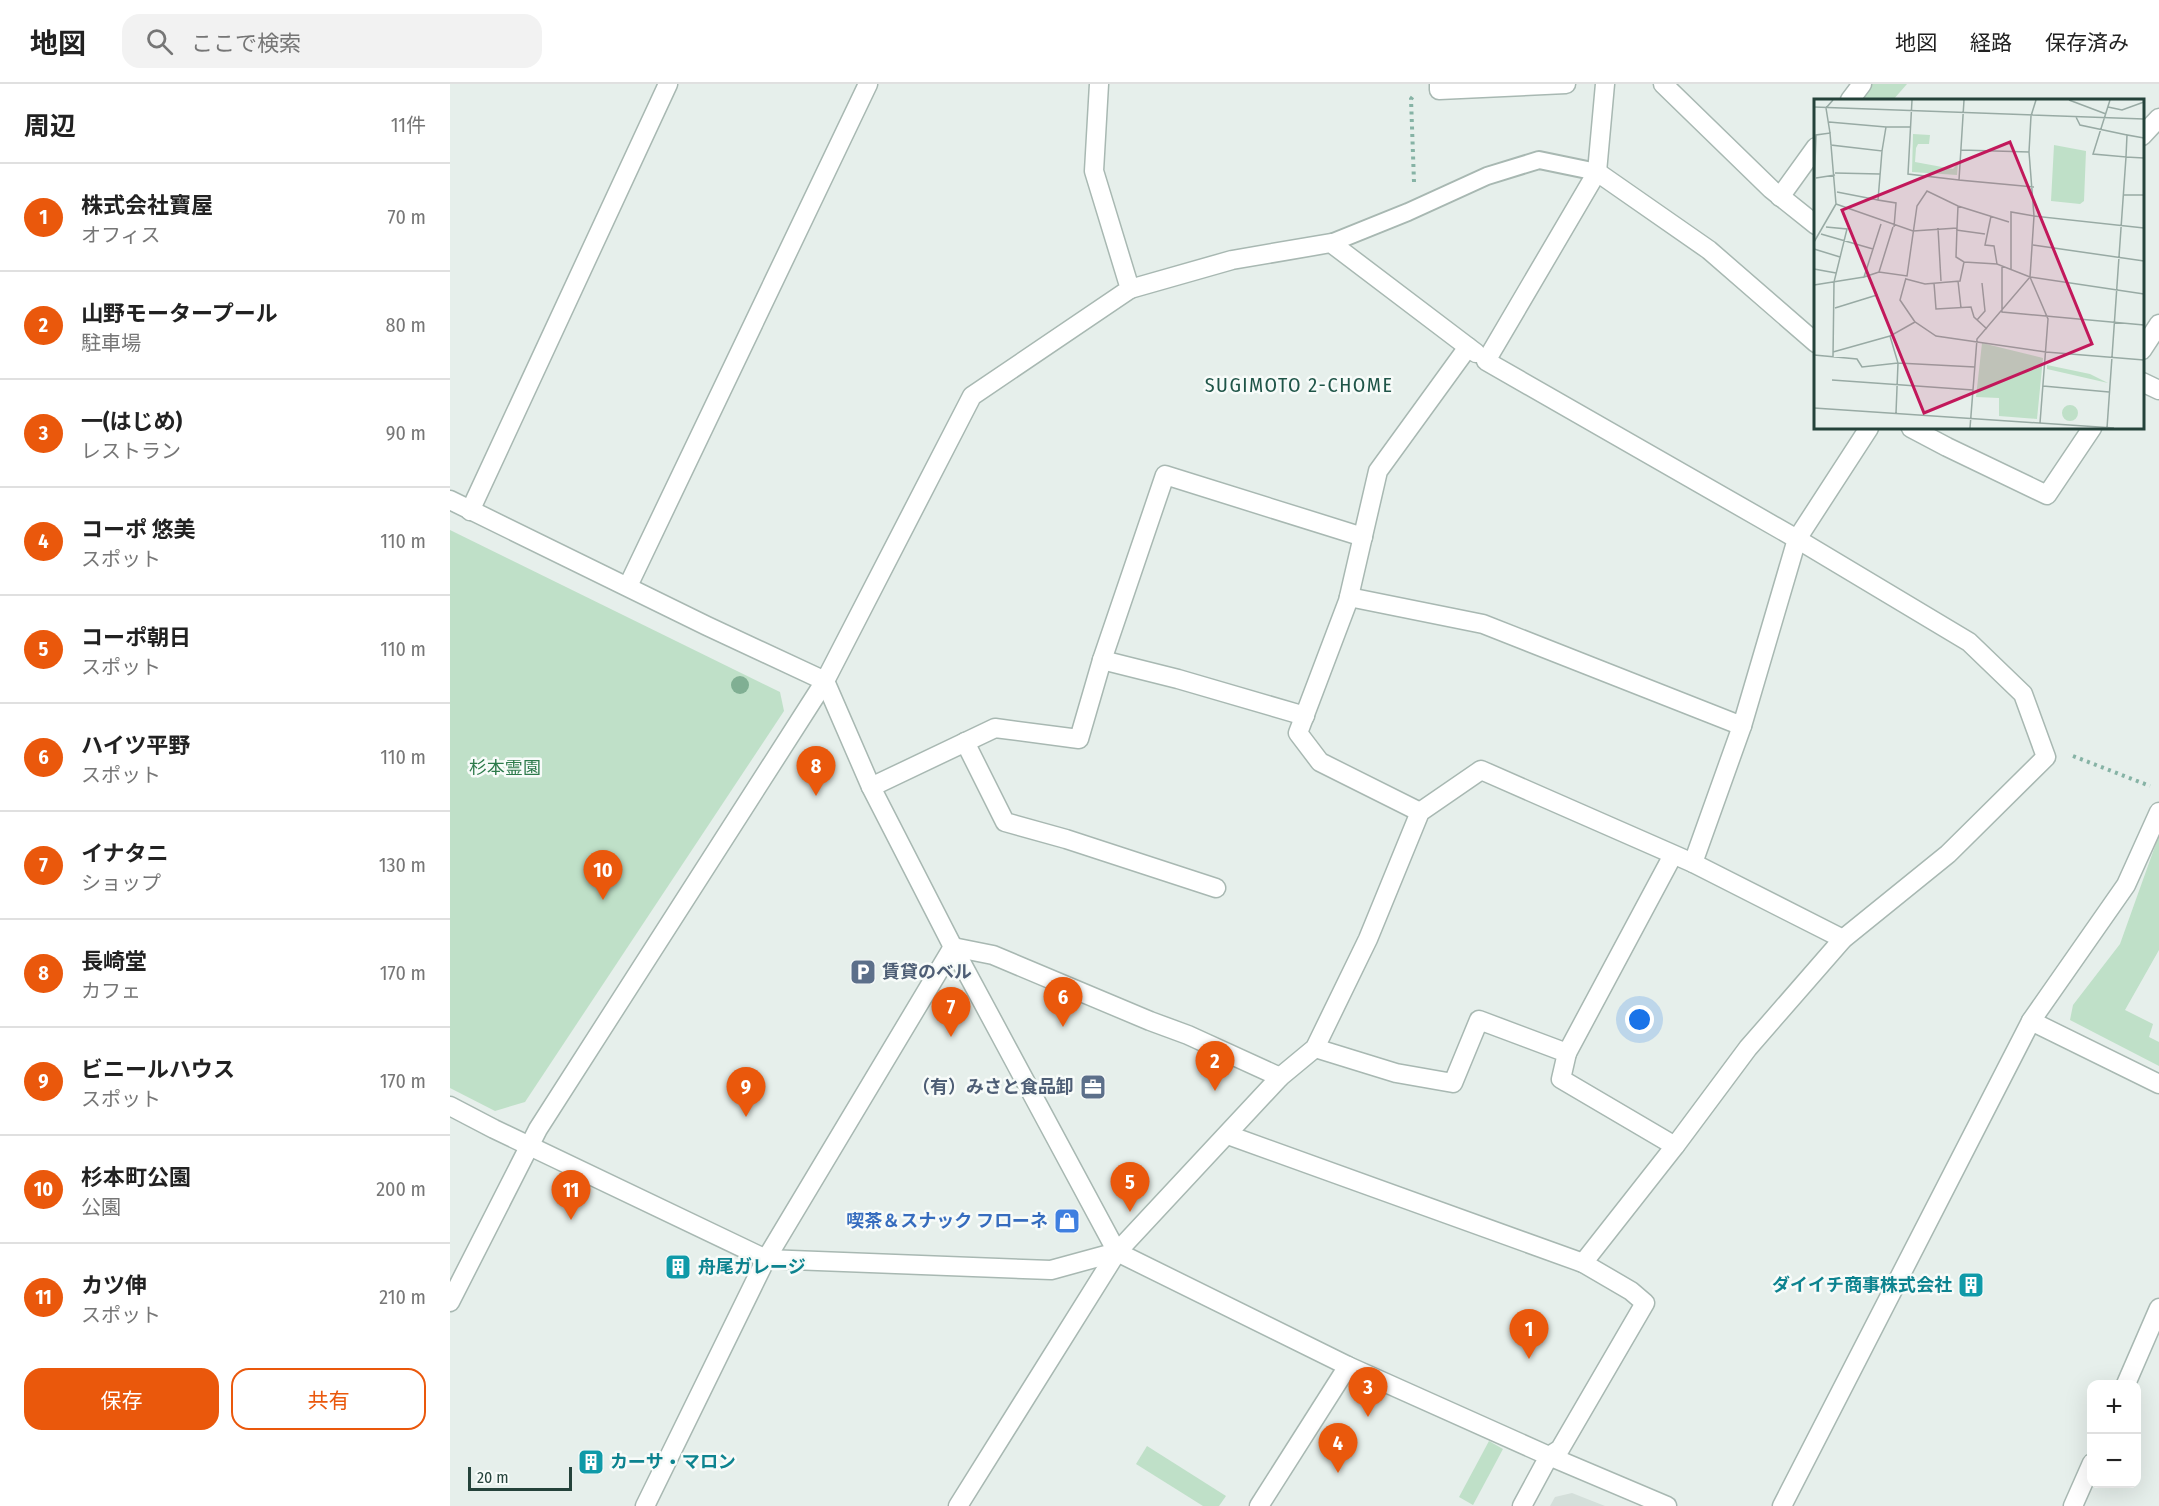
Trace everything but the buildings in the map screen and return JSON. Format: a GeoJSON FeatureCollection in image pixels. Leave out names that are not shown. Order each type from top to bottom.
{"type":"FeatureCollection","features":[{"type":"Feature","properties":{"kind":"street"},"geometry":{"type":"LineString","coordinates":[[470,511],[668,84]]}},
{"type":"Feature","properties":{"kind":"street"},"geometry":{"type":"LineString","coordinates":[[628,586],[868,84]]}},
{"type":"Feature","properties":{"kind":"street"},"geometry":{"type":"LineString","coordinates":[[1099,84],[1094,171],[1130,289]]}},
{"type":"Feature","properties":{"kind":"street"},"geometry":{"type":"LineString","coordinates":[[1439,84],[1439,90],[1566,84]]}},
{"type":"Feature","properties":{"kind":"street"},"geometry":{"type":"LineString","coordinates":[[1486,361],[1597,172],[1605,84]]}},
{"type":"Feature","properties":{"kind":"street"},"geometry":{"type":"LineString","coordinates":[[1663,84],[1779,196],[1814,224]]}},
{"type":"Feature","properties":{"kind":"street"},"geometry":{"type":"LineString","coordinates":[[1851,99],[1862,84]]}},
{"type":"Feature","properties":{"kind":"street"},"geometry":{"type":"LineString","coordinates":[[2144,134],[2159,118]]}},
{"type":"Feature","properties":{"kind":"street"},"geometry":{"type":"LineString","coordinates":[[1779,196],[1814,148]]}},
{"type":"Feature","properties":{"kind":"street"},"geometry":{"type":"LineString","coordinates":[[1597,172],[1709,250],[1814,342]]}},
{"type":"Feature","properties":{"kind":"street"},"geometry":{"type":"LineString","coordinates":[[450,1302],[529,1146],[825,681],[972,396],[1130,289],[1232,260],[1331,243],[1486,361],[1797,539],[1969,642],[2023,694],[2046,757],[1948,854],[1844,939],[1748,1048],[1675,1146],[1582,1263]]}},
{"type":"Feature","properties":{"kind":"street"},"geometry":{"type":"LineString","coordinates":[[2144,347],[2159,324]]}},
{"type":"Feature","properties":{"kind":"street"},"geometry":{"type":"LineString","coordinates":[[1420,812],[1320,762],[1298,733],[1349,597],[1378,471],[1468,347]]}},
{"type":"Feature","properties":{"kind":"street"},"geometry":{"type":"LineString","coordinates":[[2144,383],[2159,390]]}},
{"type":"Feature","properties":{"kind":"street"},"geometry":{"type":"LineString","coordinates":[[1693,863],[1742,726],[1797,539],[1868,429]]}},
{"type":"Feature","properties":{"kind":"street"},"geometry":{"type":"LineString","coordinates":[[1913,429],[2047,495],[2090,429]]}},
{"type":"Feature","properties":{"kind":"street"},"geometry":{"type":"LineString","coordinates":[[871,787],[995,728],[1078,739],[1102,660],[1165,475],[1363,537]]}},
{"type":"Feature","properties":{"kind":"street"},"geometry":{"type":"LineString","coordinates":[[450,500],[825,681],[871,787],[953,947],[1117,1252],[1348,1366],[1667,1506]]}},
{"type":"Feature","properties":{"kind":"street"},"geometry":{"type":"LineString","coordinates":[[1349,597],[1484,624],[1742,726]]}},
{"type":"Feature","properties":{"kind":"street"},"geometry":{"type":"LineString","coordinates":[[1102,660],[1178,679],[1305,716]]}},
{"type":"Feature","properties":{"kind":"street"},"geometry":{"type":"LineString","coordinates":[[965,742],[1005,822],[1066,839],[1216,888]]}},
{"type":"Feature","properties":{"kind":"street"},"geometry":{"type":"LineString","coordinates":[[958,1506],[1117,1252],[1280,1077],[1315,1048],[1368,939],[1420,812],[1480,770],[1693,863],[1844,939]]}},
{"type":"Feature","properties":{"kind":"street"},"geometry":{"type":"LineString","coordinates":[[1782,1506],[2031,1021],[2126,885],[2159,812]]}},
{"type":"Feature","properties":{"kind":"street"},"geometry":{"type":"LineString","coordinates":[[1673,855],[1567,1053],[1561,1079],[1675,1146]]}},
{"type":"Feature","properties":{"kind":"street"},"geometry":{"type":"LineString","coordinates":[[953,947],[993,955],[1210,1044],[1280,1077]]}},
{"type":"Feature","properties":{"kind":"street"},"geometry":{"type":"LineString","coordinates":[[645,1506],[766,1258],[953,947]]}},
{"type":"Feature","properties":{"kind":"street"},"geometry":{"type":"LineString","coordinates":[[1315,1048],[1396,1073],[1453,1083],[1479,1020],[1567,1053]]}},
{"type":"Feature","properties":{"kind":"street"},"geometry":{"type":"LineString","coordinates":[[2031,1021],[2159,1084]]}},
{"type":"Feature","properties":{"kind":"street"},"geometry":{"type":"LineString","coordinates":[[450,1106],[529,1146],[766,1258],[1051,1270],[1117,1252]]}},
{"type":"Feature","properties":{"kind":"street"},"geometry":{"type":"LineString","coordinates":[[1228,1135],[1582,1263],[1632,1291],[1645,1303],[1560,1449],[1549,1456],[1522,1506]]}},
{"type":"Feature","properties":{"kind":"street"},"geometry":{"type":"LineString","coordinates":[[2128,1380],[2159,1308]]}},
{"type":"Feature","properties":{"kind":"street"},"geometry":{"type":"LineString","coordinates":[[1259,1506],[1348,1366]]}},
{"type":"Feature","properties":{"kind":"street"},"geometry":{"type":"LineString","coordinates":[[2073,1506],[2087,1473]]}},
{"type":"Feature","properties":{"kind":"lane"},"geometry":{"type":"LineString","coordinates":[[1331,243],[1414,210],[1487,176],[1539,160],[1597,172]]}},
{"type":"Feature","properties":{"kind":"path"},"geometry":{"type":"LineString","coordinates":[[1414,210],[1411,99],[1418,91]]}},
{"type":"Feature","properties":{"kind":"path"},"geometry":{"type":"LineString","coordinates":[[2042,744],[2159,790]]}},
{"type":"Feature","properties":{"kind":"shaded area"},"geometry":{"type":"Polygon","coordinates":[[[1572,1493],[1605,1506],[1550,1506],[1555,1497],[1572,1493]]]}},
{"type":"Feature","properties":{"kind":"green space"},"geometry":{"type":"Polygon","coordinates":[[[1869,84],[1907,84],[1894,99],[1857,97],[1869,84]]]}},
{"type":"Feature","properties":{"kind":"green space","name":"杉本霊園"},"geometry":{"type":"Polygon","coordinates":[[[450,530],[780,692],[784,711],[525,1102],[495,1111],[450,1088],[450,530]]]}},
{"type":"Feature","properties":{"kind":"green space"},"geometry":{"type":"Polygon","coordinates":[[[2159,835],[2159,950],[2125,1010],[2153,1024],[2149,1037],[2159,1042],[2159,1066],[2070,1020],[2073,1005],[2120,944],[2159,835]]]}},
{"type":"Feature","properties":{"kind":"green space"},"geometry":{"type":"Polygon","coordinates":[[[1489,1441],[1503,1449],[1473,1505],[1459,1497],[1489,1441]]]}},
{"type":"Feature","properties":{"kind":"green space"},"geometry":{"type":"Polygon","coordinates":[[[1147,1446],[1226,1496],[1219,1506],[1203,1506],[1136,1464],[1147,1446]]]}},
{"type":"Feature","properties":{"kind":"place","name":"長崎堂"},"geometry":{"type":"Point","coordinates":[816,796]}},
{"type":"Feature","properties":{"kind":"place","name":"杉本町公園"},"geometry":{"type":"Point","coordinates":[603,900]}},
{"type":"Feature","properties":{"kind":"place","name":"賃貸のベル"},"geometry":{"type":"Point","coordinates":[863,972]}},
{"type":"Feature","properties":{"kind":"place","name":"ハイツ平野"},"geometry":{"type":"Point","coordinates":[1063,1027]}},
{"type":"Feature","properties":{"kind":"place","name":"イナタニ"},"geometry":{"type":"Point","coordinates":[951,1037]}},
{"type":"Feature","properties":{"kind":"place","name":"（有）みさと食品卸"},"geometry":{"type":"Point","coordinates":[1093,1087]}},
{"type":"Feature","properties":{"kind":"place","name":"山野モータープール"},"geometry":{"type":"Point","coordinates":[1215,1091]}},
{"type":"Feature","properties":{"kind":"place","name":"ビニールハウス"},"geometry":{"type":"Point","coordinates":[746,1117]}},
{"type":"Feature","properties":{"kind":"place","name":"コーポ朝日"},"geometry":{"type":"Point","coordinates":[1130,1212]}},
{"type":"Feature","properties":{"kind":"place","name":"カツ伸"},"geometry":{"type":"Point","coordinates":[571,1220]}},
{"type":"Feature","properties":{"kind":"place","name":"喫茶＆スナック フローネ"},"geometry":{"type":"Point","coordinates":[1067,1221]}},
{"type":"Feature","properties":{"kind":"place","name":"舟尾ガレージ"},"geometry":{"type":"Point","coordinates":[678,1267]}},
{"type":"Feature","properties":{"kind":"place","name":"ダイイチ商事株式会社"},"geometry":{"type":"Point","coordinates":[1971,1285]}},
{"type":"Feature","properties":{"kind":"place","name":"株式会社寶屋"},"geometry":{"type":"Point","coordinates":[1529,1359]}},
{"type":"Feature","properties":{"kind":"place","name":"一(はじめ)"},"geometry":{"type":"Point","coordinates":[1368,1417]}},
{"type":"Feature","properties":{"kind":"place","name":"カーサ・マロン"},"geometry":{"type":"Point","coordinates":[591,1462]}},
{"type":"Feature","properties":{"kind":"place","name":"コーポ 悠美"},"geometry":{"type":"Point","coordinates":[1338,1473]}},
{"type":"Feature","properties":{"kind":"district","name":"SUGIMOTO 2-CHOME"},"geometry":{"type":"Point","coordinates":[1299,385]}}]}
